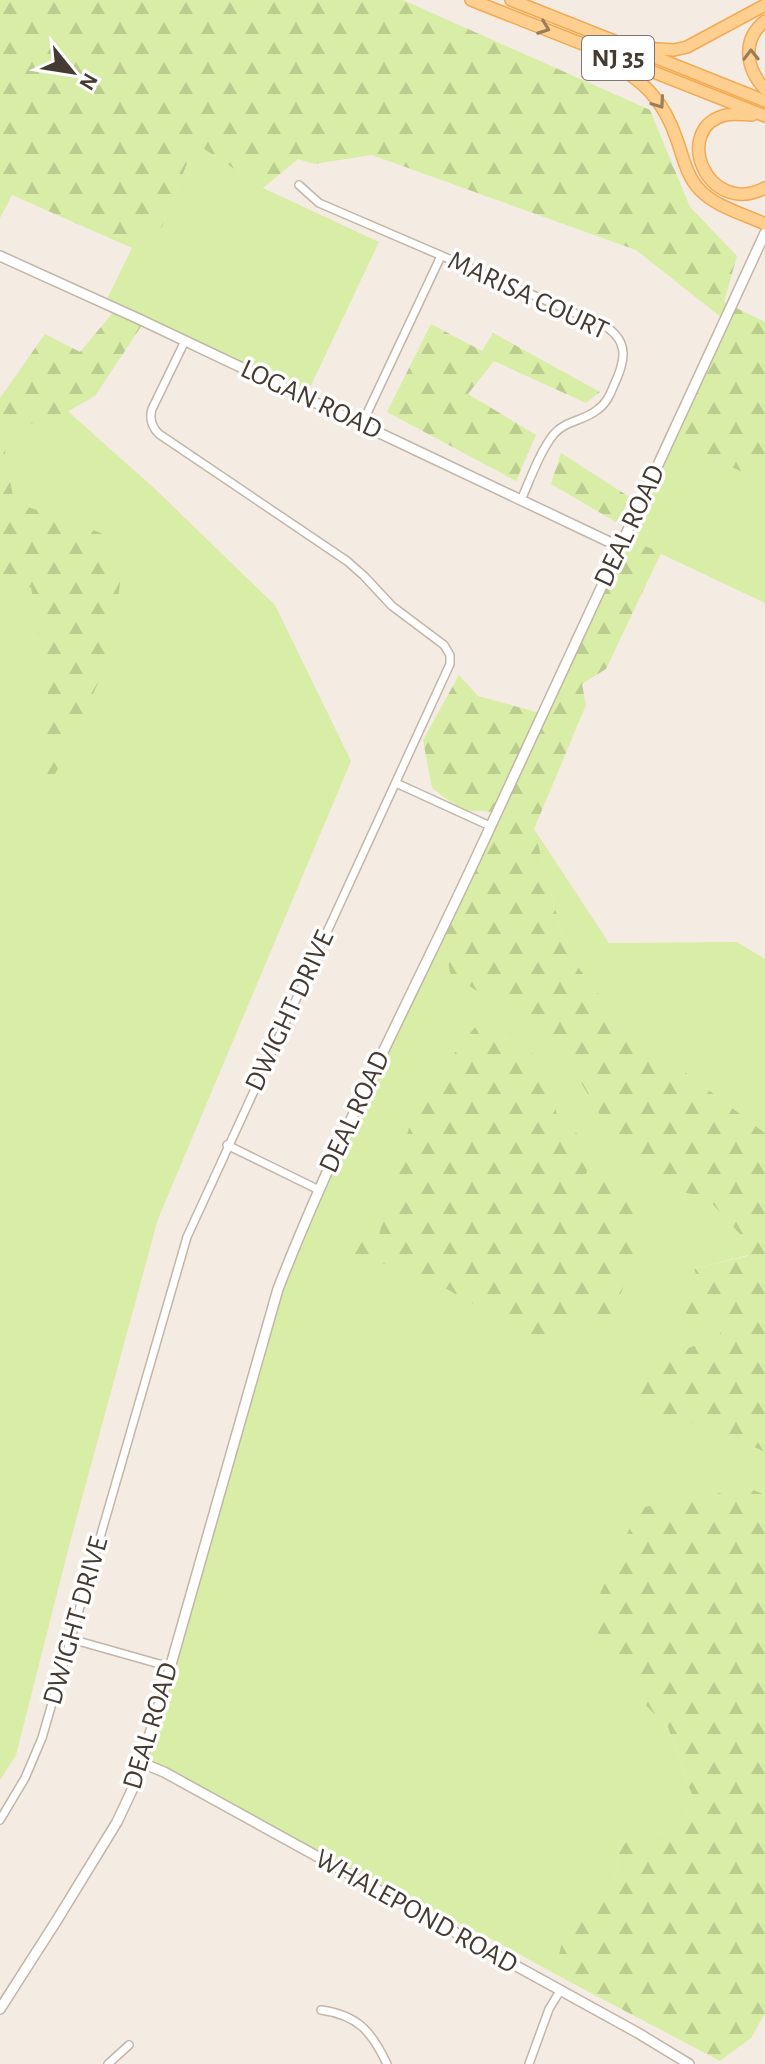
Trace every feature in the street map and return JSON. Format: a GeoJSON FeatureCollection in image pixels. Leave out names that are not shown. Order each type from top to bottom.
{"type":"FeatureCollection","features":[{"type":"Feature","properties":{"kind":"main road","name":"NJ 35"},"geometry":{"type":"LineString","coordinates":[[471,0],[765,117]]}},
{"type":"Feature","properties":{"kind":"main road","name":"NJ 35"},"geometry":{"type":"LineString","coordinates":[[511,0],[765,101]]}},
{"type":"Feature","properties":{"kind":"main road"},"geometry":{"type":"LineString","coordinates":[[624,45],[660,50],[687,47],[765,5]]}},
{"type":"Feature","properties":{"kind":"main road"},"geometry":{"type":"LineString","coordinates":[[765,21],[750,40],[748,56],[752,72],[765,89]]}},
{"type":"Feature","properties":{"kind":"main road"},"geometry":{"type":"LineString","coordinates":[[575,40],[633,75],[653,94],[669,118],[689,174],[702,193],[716,203],[765,224]]}},
{"type":"Feature","properties":{"kind":"main road"},"geometry":{"type":"LineString","coordinates":[[765,117],[732,114],[719,117],[703,132],[699,147],[703,172],[722,189],[740,194],[765,188]]}},
{"type":"Feature","properties":{"kind":"street","name":"MARISA COURT"},"geometry":{"type":"LineString","coordinates":[[299,185],[319,203],[605,326],[615,334],[622,345],[624,360],[608,399],[588,416],[557,430],[547,444],[521,500]]}},
{"type":"Feature","properties":{"kind":"street","name":"DEAL ROAD"},"geometry":{"type":"LineString","coordinates":[[0,2009],[128,1800],[142,1763],[278,1289],[295,1245],[765,233]]}},
{"type":"Feature","properties":{"kind":"street"},"geometry":{"type":"LineString","coordinates":[[362,424],[441,256]]}},
{"type":"Feature","properties":{"kind":"street","name":"LOGAN ROAD"},"geometry":{"type":"LineString","coordinates":[[1,259],[185,341],[620,547]]}},
{"type":"Feature","properties":{"kind":"street","name":"DWIGHT DRIVE"},"geometry":{"type":"LineString","coordinates":[[0,1820],[20,1788],[42,1738],[179,1259],[195,1215],[448,671],[450,659],[447,649],[392,606],[347,561],[154,429],[152,409],[185,341]]}},
{"type":"Feature","properties":{"kind":"street"},"geometry":{"type":"LineString","coordinates":[[396,783],[490,826]]}},
{"type":"Feature","properties":{"kind":"street"},"geometry":{"type":"LineString","coordinates":[[227,1145],[319,1190]]}},
{"type":"Feature","properties":{"kind":"street"},"geometry":{"type":"LineString","coordinates":[[71,1639],[170,1667]]}},
{"type":"Feature","properties":{"kind":"street","name":"WHALEPOND ROAD"},"geometry":{"type":"LineString","coordinates":[[142,1763],[228,1807],[689,2064]]}},
{"type":"Feature","properties":{"kind":"street"},"geometry":{"type":"LineString","coordinates":[[529,2064],[549,2009],[560,1991]]}},
{"type":"Feature","properties":{"kind":"street"},"geometry":{"type":"LineString","coordinates":[[321,2010],[338,2012],[356,2021],[376,2042],[387,2064]]}},
{"type":"Feature","properties":{"kind":"street"},"geometry":{"type":"LineString","coordinates":[[108,2064],[129,2045]]}},
{"type":"Feature","properties":{"kind":"green space"},"geometry":{"type":"Polygon","coordinates":[[[0,0],[403,0],[650,110],[690,207],[737,256],[724,302],[765,322],[765,482],[664,437],[722,318],[636,250],[372,155],[314,164],[298,159],[263,188],[195,143],[162,227],[132,248],[12,195],[0,218],[0,0]]]}},
{"type":"Feature","properties":{"kind":"green space"},"geometry":{"type":"Polygon","coordinates":[[[195,143],[263,188],[379,242],[305,398],[105,303],[132,248],[162,227],[195,143]]]}},
{"type":"Feature","properties":{"kind":"green space"},"geometry":{"type":"Polygon","coordinates":[[[116,309],[144,322],[95,396],[51,421],[10,426],[5,452],[14,502],[101,533],[121,577],[106,664],[73,741],[49,785],[37,775],[48,695],[31,587],[0,600],[0,398],[45,334],[80,352],[116,309]]]}},
{"type":"Feature","properties":{"kind":"green space"},"geometry":{"type":"Polygon","coordinates":[[[431,324],[482,351],[493,333],[600,392],[586,403],[494,361],[468,394],[536,435],[516,481],[387,412],[431,324]]]}},
{"type":"Feature","properties":{"kind":"green space"},"geometry":{"type":"Polygon","coordinates":[[[53,398],[154,488],[275,605],[351,761],[158,1219],[16,1755],[0,1780],[0,407],[53,398]]]}},
{"type":"Feature","properties":{"kind":"green space"},"geometry":{"type":"Polygon","coordinates":[[[664,437],[765,482],[765,603],[621,535],[664,437]]]}},
{"type":"Feature","properties":{"kind":"green space"},"geometry":{"type":"Polygon","coordinates":[[[561,453],[631,498],[616,522],[551,484],[561,453]]]}},
{"type":"Feature","properties":{"kind":"green space"},"geometry":{"type":"Polygon","coordinates":[[[621,535],[661,553],[606,669],[582,684],[586,705],[534,829],[567,953],[622,1024],[765,1133],[765,1452],[698,1423],[656,1423],[631,1393],[634,1367],[719,1337],[728,1293],[691,1320],[678,1302],[704,1293],[694,1269],[748,1256],[748,1243],[708,1199],[677,1190],[633,1171],[560,1047],[450,973],[443,931],[495,812],[462,810],[432,788],[423,740],[459,675],[478,696],[540,713],[621,535]]]}},
{"type":"Feature","properties":{"kind":"green space"},"geometry":{"type":"Polygon","coordinates":[[[534,829],[609,943],[737,942],[765,959],[765,1133],[622,1024],[567,953],[534,829]]]}},
{"type":"Feature","properties":{"kind":"green space"},"geometry":{"type":"Polygon","coordinates":[[[443,931],[451,973],[560,1047],[633,1171],[708,1199],[748,1243],[748,1255],[694,1269],[705,1294],[729,1292],[719,1337],[635,1367],[656,1423],[698,1423],[765,1452],[765,1495],[749,1488],[637,1697],[668,1727],[693,1798],[680,1828],[620,1844],[614,1881],[567,1924],[558,1958],[570,1982],[495,1941],[141,1763],[283,1274],[443,931]]]}},
{"type":"Feature","properties":{"kind":"green space"},"geometry":{"type":"Polygon","coordinates":[[[482,1018],[523,1041],[551,1080],[557,1116],[593,1148],[585,1178],[612,1174],[624,1192],[652,1195],[619,1300],[619,1318],[596,1329],[572,1317],[554,1349],[402,1264],[346,1263],[347,1248],[379,1235],[416,1103],[482,1018]]]}},
{"type":"Feature","properties":{"kind":"green space"},"geometry":{"type":"Polygon","coordinates":[[[749,1488],[765,1495],[765,2013],[751,2038],[720,2061],[570,1982],[558,1958],[567,1924],[614,1881],[620,1844],[680,1828],[693,1798],[668,1727],[637,1697],[589,1618],[639,1508],[749,1488]]]}}]}
